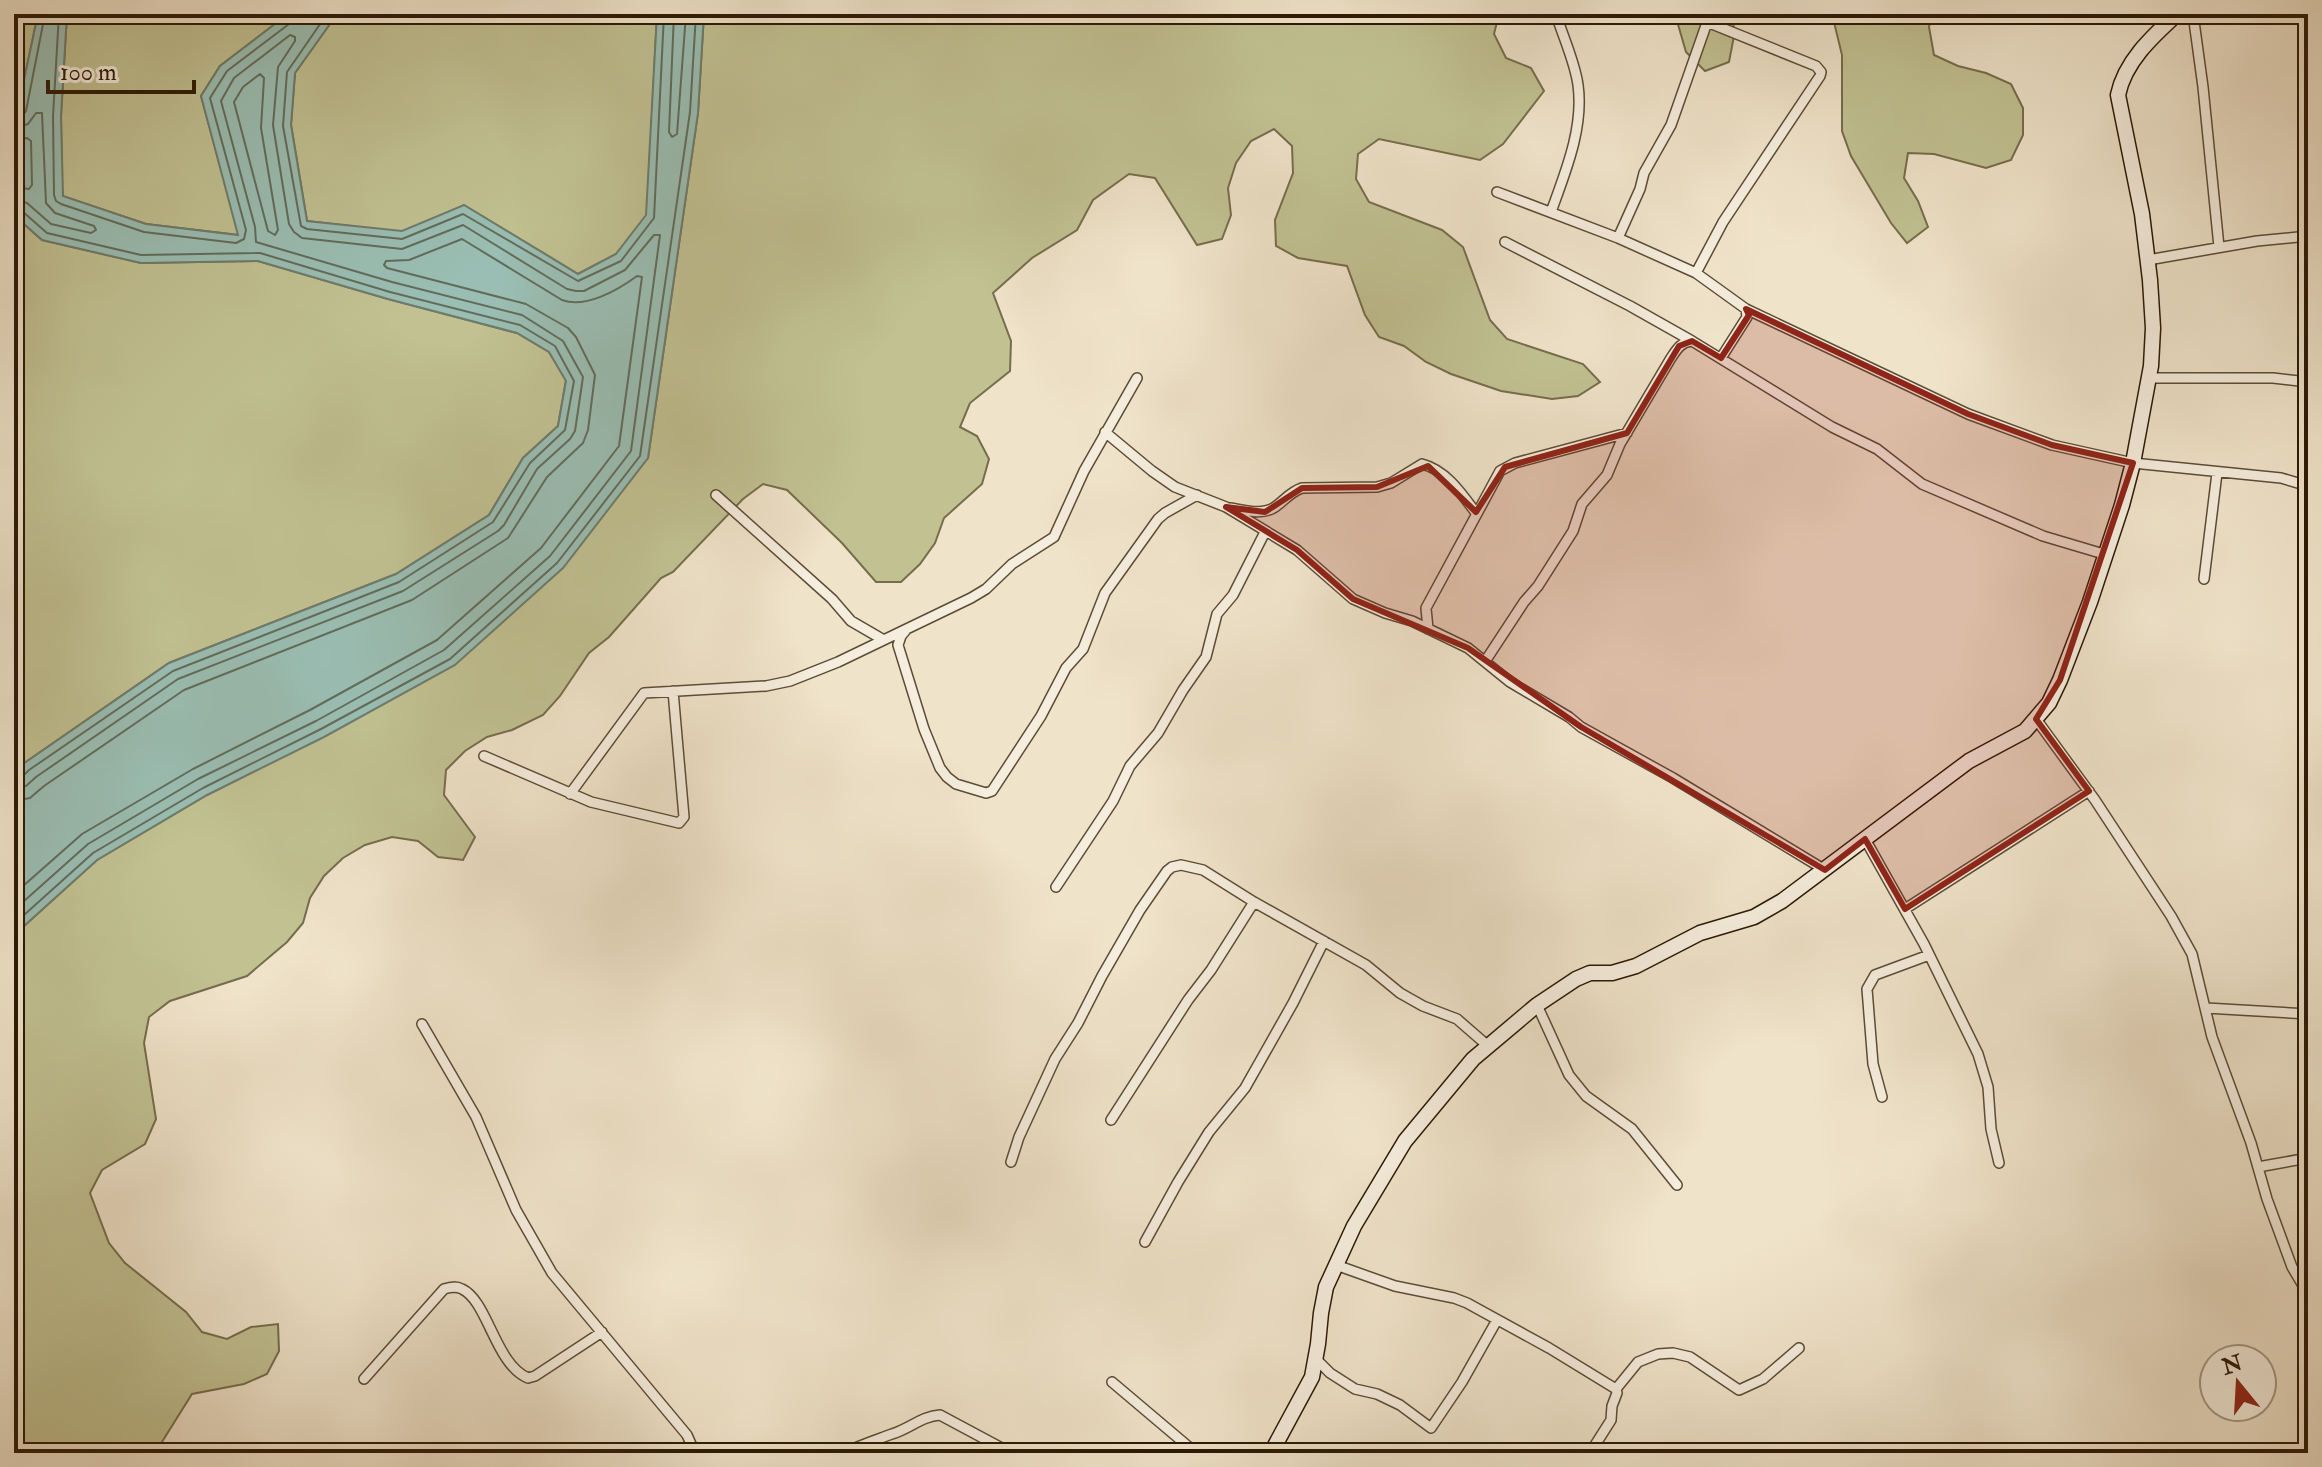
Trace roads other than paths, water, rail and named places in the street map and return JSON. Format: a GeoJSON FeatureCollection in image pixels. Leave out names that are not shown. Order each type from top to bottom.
{"type":"FeatureCollection","features":[{"type":"Feature","properties":{"kind":"main road"},"geometry":{"type":"LineString","coordinates":[[1274,1452],[1312,1377],[1326,1287],[1354,1226],[1405,1141],[1473,1059],[1554,992],[1590,973],[1619,972],[1636,966],[1700,933],[1754,917],[1802,888],[1969,761],[2014,738],[2049,703],[2107,555],[2133,463],[2149,378],[2153,328],[2148,260],[2134,169],[2118,95],[2121,79],[2131,63],[2177,14]]}},
{"type":"Feature","properties":{"kind":"street"},"geometry":{"type":"LineString","coordinates":[[1551,212],[1566,168],[1579,111],[1578,84],[1556,14]]}},
{"type":"Feature","properties":{"kind":"street"},"geometry":{"type":"LineString","coordinates":[[2193,14],[2219,247]]}},
{"type":"Feature","properties":{"kind":"street"},"geometry":{"type":"LineString","coordinates":[[2301,14],[2308,35]]}},
{"type":"Feature","properties":{"kind":"street"},"geometry":{"type":"LineString","coordinates":[[1618,238],[1644,173],[1671,125],[1708,18],[1816,66],[1821,72],[1820,76],[1723,222],[1696,273]]}},
{"type":"Feature","properties":{"kind":"street"},"geometry":{"type":"LineString","coordinates":[[1497,192],[1618,238],[1696,273],[1746,309],[1968,414],[2052,445],[2133,463],[2281,478],[2308,486]]}},
{"type":"Feature","properties":{"kind":"street"},"geometry":{"type":"LineString","coordinates":[[2148,260],[2308,236]]}},
{"type":"Feature","properties":{"kind":"street"},"geometry":{"type":"LineString","coordinates":[[1505,242],[1692,341],[1832,427],[1877,449],[1922,484],[2043,536],[2107,555]]}},
{"type":"Feature","properties":{"kind":"street"},"geometry":{"type":"LineString","coordinates":[[1721,358],[1747,317],[1746,309]]}},
{"type":"Feature","properties":{"kind":"street"},"geometry":{"type":"LineString","coordinates":[[1486,660],[1577,523],[1582,504],[1607,475],[1627,433],[1679,346],[1692,341]]}},
{"type":"Feature","properties":{"kind":"street"},"geometry":{"type":"LineString","coordinates":[[570,794],[644,693],[766,686],[790,681],[838,662],[986,589],[1012,564],[1051,540],[1058,531],[1084,471],[1137,378]]}},
{"type":"Feature","properties":{"kind":"street"},"geometry":{"type":"LineString","coordinates":[[2149,378],[2273,378],[2308,382]]}},
{"type":"Feature","properties":{"kind":"street"},"geometry":{"type":"LineString","coordinates":[[1105,432],[1175,487],[1226,507],[1297,550],[1353,599],[1412,621],[1468,648],[1510,682],[1581,727],[1673,778],[1825,870]]}},
{"type":"Feature","properties":{"kind":"street"},"geometry":{"type":"LineString","coordinates":[[1428,629],[1426,608],[1500,471],[1627,433]]}},
{"type":"Feature","properties":{"kind":"street"},"geometry":{"type":"LineString","coordinates":[[1226,507],[1265,512],[1302,488],[1377,487],[1391,483],[1422,464],[1454,484],[1476,513]]}},
{"type":"Feature","properties":{"kind":"street"},"geometry":{"type":"LineString","coordinates":[[2204,579],[2217,473]]}},
{"type":"Feature","properties":{"kind":"street"},"geometry":{"type":"LineString","coordinates":[[716,495],[832,599],[851,621],[882,639]]}},
{"type":"Feature","properties":{"kind":"street"},"geometry":{"type":"LineString","coordinates":[[908,628],[898,645],[924,729],[940,768],[956,784],[973,791],[992,791],[1041,716],[1066,668],[1083,649],[1105,593],[1158,519],[1197,495]]}},
{"type":"Feature","properties":{"kind":"street"},"geometry":{"type":"LineString","coordinates":[[1056,887],[1113,801],[1130,766],[1158,733],[1206,657],[1217,614],[1233,595],[1265,532]]}},
{"type":"Feature","properties":{"kind":"street"},"geometry":{"type":"LineString","coordinates":[[484,756],[591,802],[676,823],[683,821],[673,691]]}},
{"type":"Feature","properties":{"kind":"street"},"geometry":{"type":"LineString","coordinates":[[2036,719],[2089,791],[2171,916],[2192,954],[2212,1037],[2267,1199],[2292,1267],[2308,1294]]}},
{"type":"Feature","properties":{"kind":"street"},"geometry":{"type":"LineString","coordinates":[[1905,909],[2089,791]]}},
{"type":"Feature","properties":{"kind":"street"},"geometry":{"type":"LineString","coordinates":[[1865,839],[1929,955],[1985,1071],[1991,1129],[1999,1163]]}},
{"type":"Feature","properties":{"kind":"street"},"geometry":{"type":"LineString","coordinates":[[1011,1162],[1019,1137],[1055,1059],[1102,976],[1140,910],[1167,871],[1181,865],[1203,870],[1366,965],[1400,993],[1457,1019],[1488,1046]]}},
{"type":"Feature","properties":{"kind":"street"},"geometry":{"type":"LineString","coordinates":[[1111,1120],[1254,902]]}},
{"type":"Feature","properties":{"kind":"street"},"geometry":{"type":"LineString","coordinates":[[1145,1242],[1209,1132],[1245,1088],[1324,941]]}},
{"type":"Feature","properties":{"kind":"street"},"geometry":{"type":"LineString","coordinates":[[1882,1097],[1873,1064],[1867,989],[1875,975],[1929,955]]}},
{"type":"Feature","properties":{"kind":"street"},"geometry":{"type":"LineString","coordinates":[[1537,1005],[1564,1064],[1578,1085],[1596,1105],[1632,1129],[1677,1185]]}},
{"type":"Feature","properties":{"kind":"street"},"geometry":{"type":"LineString","coordinates":[[2206,1008],[2308,1014]]}},
{"type":"Feature","properties":{"kind":"street"},"geometry":{"type":"LineString","coordinates":[[422,1024],[476,1117],[516,1210],[552,1273],[690,1439],[695,1453]]}},
{"type":"Feature","properties":{"kind":"street"},"geometry":{"type":"LineString","coordinates":[[2258,1167],[2308,1158]]}},
{"type":"Feature","properties":{"kind":"street"},"geometry":{"type":"LineString","coordinates":[[1336,1265],[1395,1286],[1454,1298],[1616,1389]]}},
{"type":"Feature","properties":{"kind":"street"},"geometry":{"type":"LineString","coordinates":[[364,1379],[444,1289],[455,1286],[466,1290],[513,1368],[528,1378],[602,1332]]}},
{"type":"Feature","properties":{"kind":"street"},"geometry":{"type":"LineString","coordinates":[[1316,1359],[1330,1373],[1355,1389],[1377,1394],[1400,1405],[1431,1428],[1462,1382],[1497,1320]]}},
{"type":"Feature","properties":{"kind":"street"},"geometry":{"type":"LineString","coordinates":[[1591,1453],[1611,1420],[1616,1389],[1638,1362],[1658,1354],[1690,1357],[1734,1388],[1745,1389],[1763,1379],[1799,1348]]}},
{"type":"Feature","properties":{"kind":"street"},"geometry":{"type":"LineString","coordinates":[[1112,1382],[1196,1453]]}},
{"type":"Feature","properties":{"kind":"street"},"geometry":{"type":"LineString","coordinates":[[844,1453],[940,1415],[1011,1453]]}},
{"type":"Feature","properties":{"kind":"water"},"geometry":{"type":"Polygon","coordinates":[[[38,14],[67,14],[61,116],[63,196],[146,224],[238,235],[201,96],[220,66],[288,14],[337,14],[295,73],[291,125],[307,221],[402,231],[464,205],[578,274],[616,254],[646,215],[657,14],[704,14],[698,113],[648,458],[563,568],[455,665],[324,737],[207,795],[97,860],[14,935],[14,775],[23,764],[169,663],[396,574],[489,515],[523,458],[558,426],[566,381],[549,352],[517,333],[258,261],[141,263],[42,240],[14,215],[14,127],[38,14]]]}}]}
